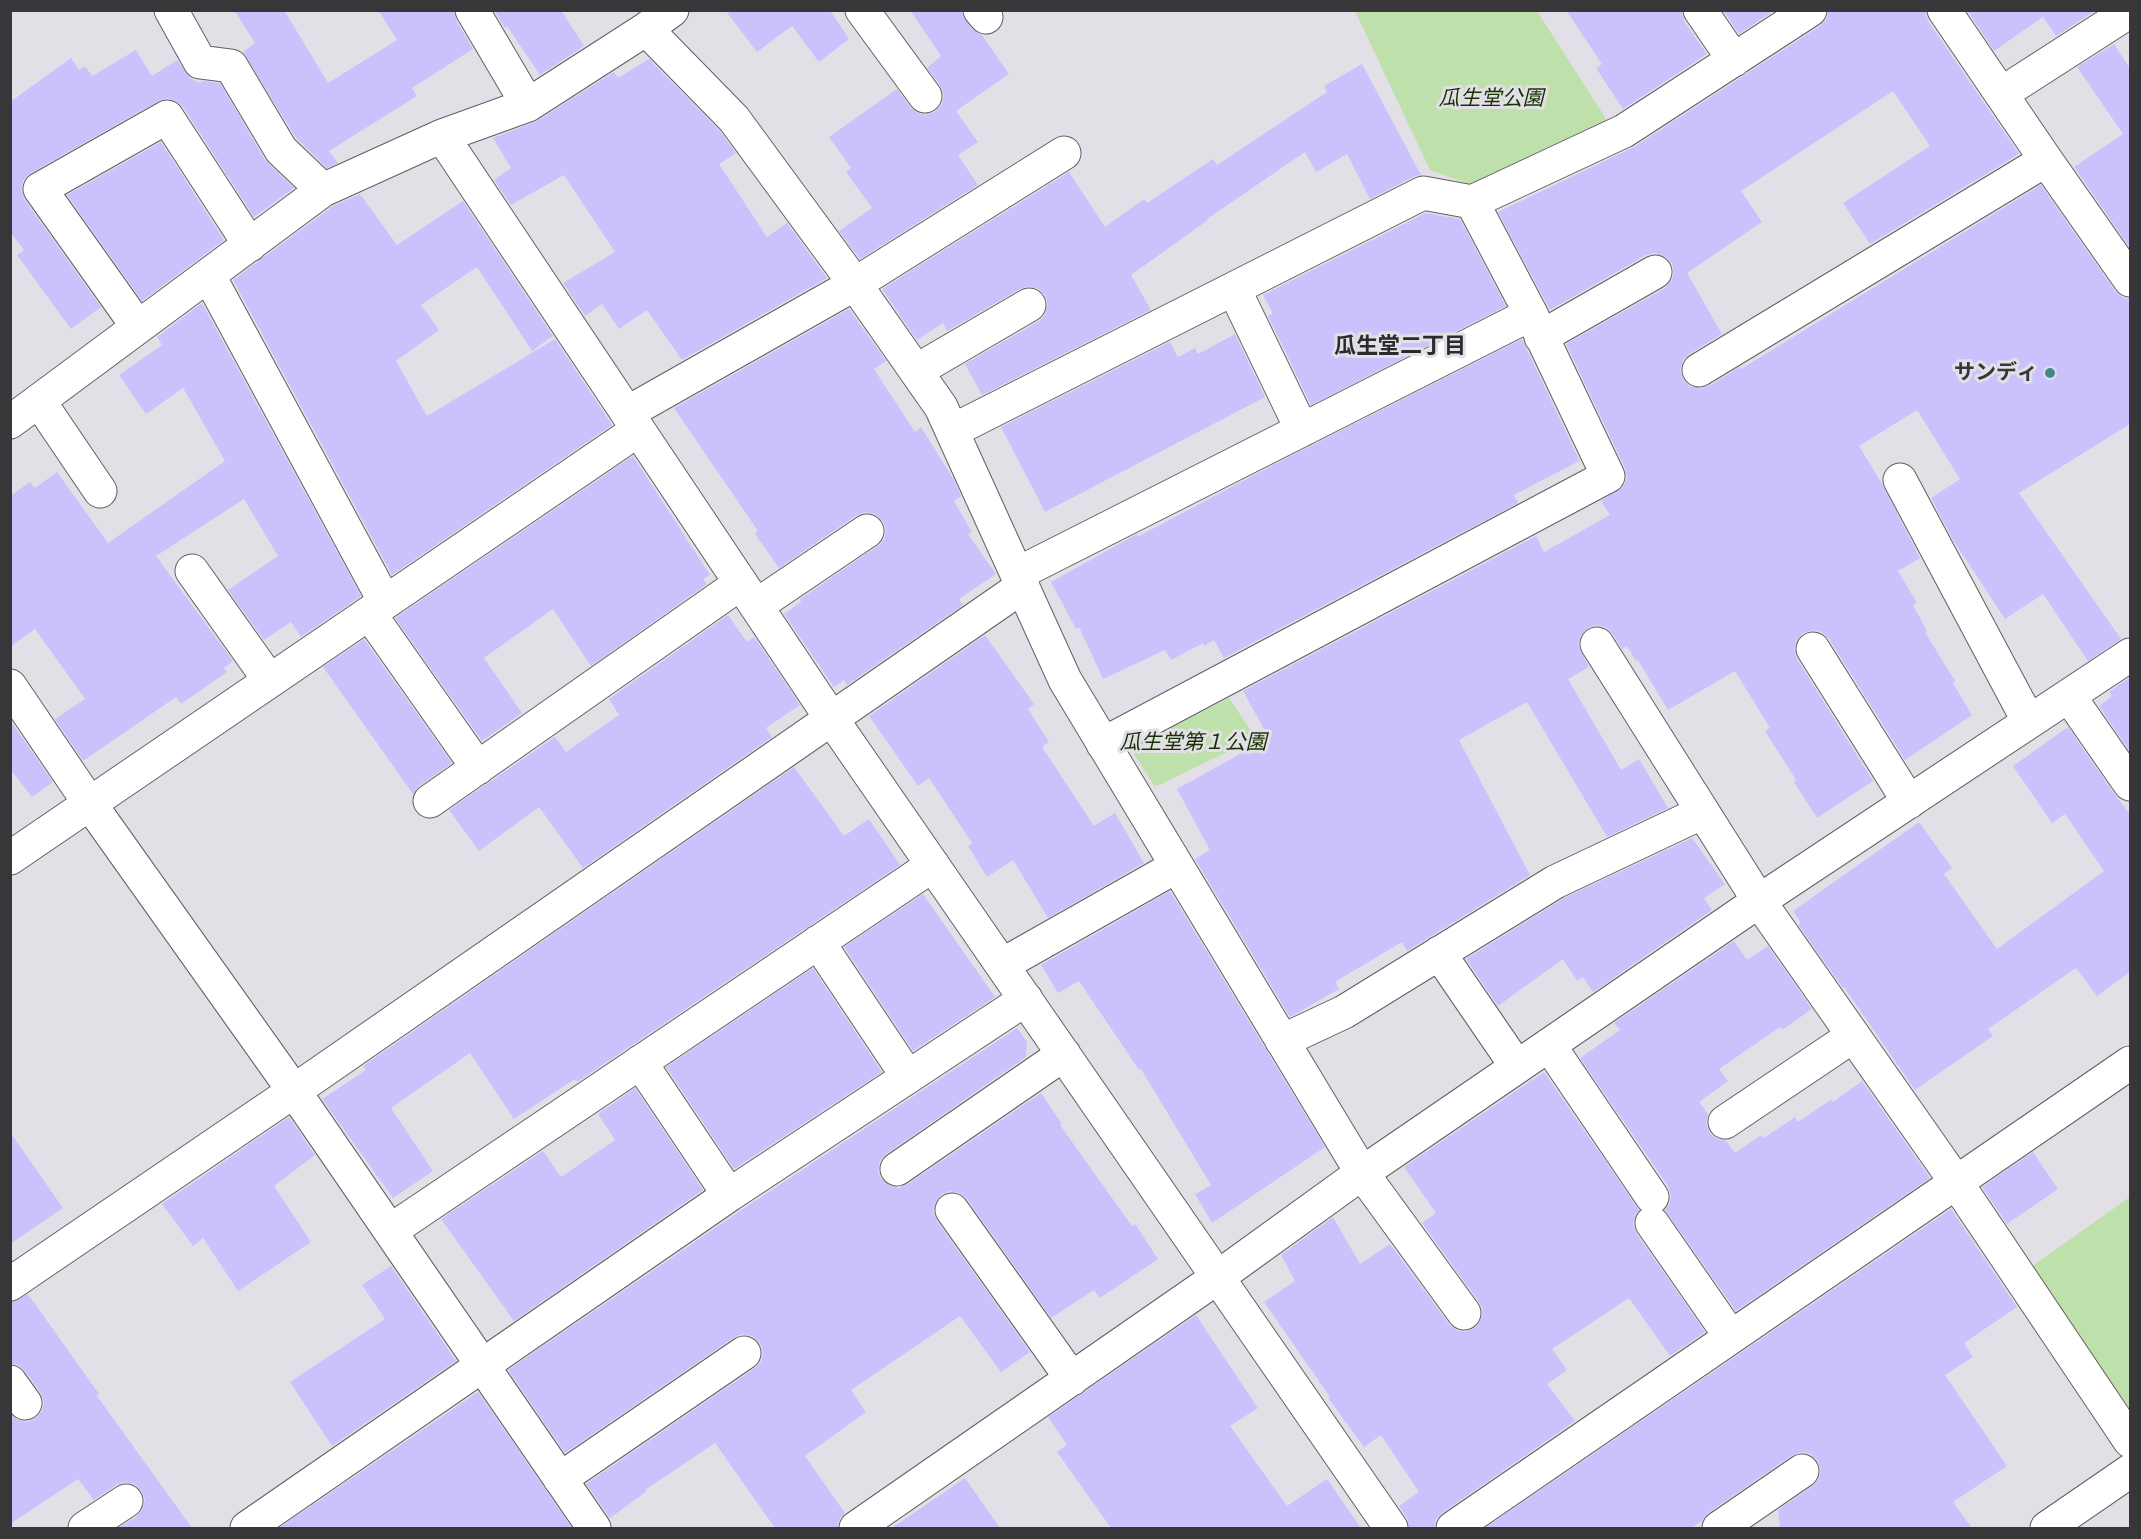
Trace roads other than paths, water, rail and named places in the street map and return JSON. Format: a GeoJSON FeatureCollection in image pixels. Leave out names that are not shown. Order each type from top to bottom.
{"type":"FeatureCollection","features":[{"type":"Feature","properties":{"kind":"street"},"geometry":{"type":"LineString","coordinates":[[171,10],[200,62],[231,66],[281,150],[323,190]]}},
{"type":"Feature","properties":{"kind":"street"},"geometry":{"type":"LineString","coordinates":[[472,10],[528,105]]}},
{"type":"Feature","properties":{"kind":"street"},"geometry":{"type":"LineString","coordinates":[[862,10],[925,96]]}},
{"type":"Feature","properties":{"kind":"street"},"geometry":{"type":"LineString","coordinates":[[1700,10],[1734,60]]}},
{"type":"Feature","properties":{"kind":"street"},"geometry":{"type":"LineString","coordinates":[[952,431],[1423,193],[1472,202],[1624,131],[1810,10]]}},
{"type":"Feature","properties":{"kind":"street"},"geometry":{"type":"LineString","coordinates":[[1944,10],[2130,280]]}},
{"type":"Feature","properties":{"kind":"street"},"geometry":{"type":"LineString","coordinates":[[2001,93],[2130,11]]}},
{"type":"Feature","properties":{"kind":"street"},"geometry":{"type":"LineString","coordinates":[[10,422],[323,190],[442,136],[528,105],[659,20],[855,284],[941,407],[1065,680],[1362,1173],[1464,1313]]}},
{"type":"Feature","properties":{"kind":"street"},"geometry":{"type":"LineString","coordinates":[[138,327],[40,189],[167,117],[250,245]]}},
{"type":"Feature","properties":{"kind":"street"},"geometry":{"type":"LineString","coordinates":[[442,136],[831,718],[1391,1528]]}},
{"type":"Feature","properties":{"kind":"street"},"geometry":{"type":"LineString","coordinates":[[10,858],[377,608],[633,421],[1064,153]]}},
{"type":"Feature","properties":{"kind":"street"},"geometry":{"type":"LineString","coordinates":[[1699,370],[2046,160]]}},
{"type":"Feature","properties":{"kind":"street"},"geometry":{"type":"LineString","coordinates":[[1103,744],[1608,476],[1536,325],[1472,202]]}},
{"type":"Feature","properties":{"kind":"street"},"geometry":{"type":"LineString","coordinates":[[10,1284],[294,1091],[831,718],[1020,580],[1302,430],[1655,272]]}},
{"type":"Feature","properties":{"kind":"street"},"geometry":{"type":"LineString","coordinates":[[209,276],[377,608],[478,768]]}},
{"type":"Feature","properties":{"kind":"street"},"geometry":{"type":"LineString","coordinates":[[1234,289],[1302,430]]}},
{"type":"Feature","properties":{"kind":"street"},"geometry":{"type":"LineString","coordinates":[[916,371],[1029,305]]}},
{"type":"Feature","properties":{"kind":"street"},"geometry":{"type":"LineString","coordinates":[[39,401],[100,491]]}},
{"type":"Feature","properties":{"kind":"street"},"geometry":{"type":"LineString","coordinates":[[1900,480],[2029,722]]}},
{"type":"Feature","properties":{"kind":"street"},"geometry":{"type":"LineString","coordinates":[[430,801],[748,595],[867,531]]}},
{"type":"Feature","properties":{"kind":"street"},"geometry":{"type":"LineString","coordinates":[[192,571],[270,681]]}},
{"type":"Feature","properties":{"kind":"street"},"geometry":{"type":"LineString","coordinates":[[1597,644],[1759,901],[1956,1182],[2130,1441]]}},
{"type":"Feature","properties":{"kind":"street"},"geometry":{"type":"LineString","coordinates":[[1813,649],[1909,802]]}},
{"type":"Feature","properties":{"kind":"street"},"geometry":{"type":"LineString","coordinates":[[856,1528],[1218,1277],[1362,1173],[1759,901],[2130,655]]}},
{"type":"Feature","properties":{"kind":"street"},"geometry":{"type":"LineString","coordinates":[[10,686],[90,804],[294,1091],[594,1528]]}},
{"type":"Feature","properties":{"kind":"street"},"geometry":{"type":"LineString","coordinates":[[2069,696],[2130,784]]}},
{"type":"Feature","properties":{"kind":"street"},"geometry":{"type":"LineString","coordinates":[[1282,1041],[1344,1012],[1555,882],[1703,812]]}},
{"type":"Feature","properties":{"kind":"street"},"geometry":{"type":"LineString","coordinates":[[390,1231],[933,865]]}},
{"type":"Feature","properties":{"kind":"street"},"geometry":{"type":"LineString","coordinates":[[1002,965],[1177,866]]}},
{"type":"Feature","properties":{"kind":"street"},"geometry":{"type":"LineString","coordinates":[[818,942],[908,1077]]}},
{"type":"Feature","properties":{"kind":"street"},"geometry":{"type":"LineString","coordinates":[[1439,953],[1517,1067]]}},
{"type":"Feature","properties":{"kind":"street"},"geometry":{"type":"LineString","coordinates":[[247,1528],[729,1195],[1026,999]]}},
{"type":"Feature","properties":{"kind":"street"},"geometry":{"type":"LineString","coordinates":[[1725,1122],[1853,1036]]}},
{"type":"Feature","properties":{"kind":"street"},"geometry":{"type":"LineString","coordinates":[[1549,1045],[1731,1337]]}},
{"type":"Feature","properties":{"kind":"street"},"geometry":{"type":"LineString","coordinates":[[897,1169],[1064,1054]]}},
{"type":"Feature","properties":{"kind":"street"},"geometry":{"type":"LineString","coordinates":[[640,1062],[729,1195]]}},
{"type":"Feature","properties":{"kind":"street"},"geometry":{"type":"LineString","coordinates":[[1453,1528],[2130,1063]]}},
{"type":"Feature","properties":{"kind":"street"},"geometry":{"type":"LineString","coordinates":[[952,1210],[1072,1379]]}},
{"type":"Feature","properties":{"kind":"street"},"geometry":{"type":"LineString","coordinates":[[560,1479],[744,1353]]}},
{"type":"Feature","properties":{"kind":"street"},"geometry":{"type":"LineString","coordinates":[[1719,1528],[1758,1518],[1802,1471]]}},
{"type":"Feature","properties":{"kind":"street"},"geometry":{"type":"LineString","coordinates":[[2047,1528],[2130,1471]]}},
{"type":"Feature","properties":{"kind":"street"},"geometry":{"type":"LineString","coordinates":[[85,1528],[126,1501]]}},
{"type":"Feature","properties":{"kind":"place","name":"サンディ"},"geometry":{"type":"Point","coordinates":[2050,373]}},
{"type":"Feature","properties":{"kind":"district","name":"瓜生堂二丁目"},"geometry":{"type":"Point","coordinates":[1400,347]}},
{"type":"Feature","properties":{"kind":"park label","name":"瓜生堂公園"},"geometry":{"type":"Point","coordinates":[1491,99]}},
{"type":"Feature","properties":{"kind":"park label","name":"瓜生堂第１公園"},"geometry":{"type":"Point","coordinates":[1193,743]}}]}
